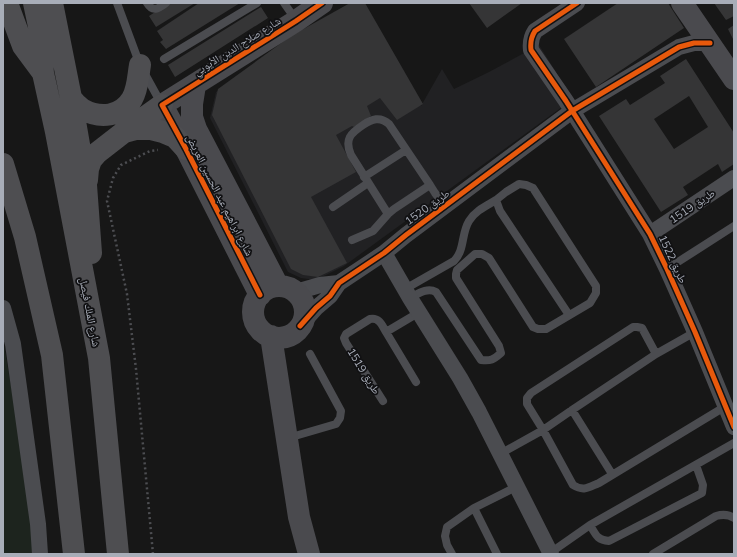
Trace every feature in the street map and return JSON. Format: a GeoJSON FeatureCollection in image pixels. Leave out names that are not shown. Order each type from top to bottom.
{"type":"FeatureCollection","features":[{"type":"Feature","properties":{"kind":"highway","name":"شارع الملك فيصل"},"geometry":{"type":"LineString","coordinates":[[7,3],[23,46],[42,73]]}},
{"type":"Feature","properties":{"kind":"highway","name":"شارع الملك فيصل"},"geometry":{"type":"LineString","coordinates":[[34,3],[40,31],[42,73],[56,132],[99,358],[118,554]]}},
{"type":"Feature","properties":{"kind":"highway"},"geometry":{"type":"LineString","coordinates":[[52,3],[71,98],[86,185],[99,358]]}},
{"type":"Feature","properties":{"kind":"highway"},"geometry":{"type":"LineString","coordinates":[[71,98],[82,108],[93,113],[105,115],[115,114],[127,106],[133,98],[137,86],[140,65]]}},
{"type":"Feature","properties":{"kind":"highway"},"geometry":{"type":"LineString","coordinates":[[86,185],[91,160],[97,153],[162,105]]}},
{"type":"Feature","properties":{"kind":"highway"},"geometry":{"type":"LineString","coordinates":[[124,132],[136,129],[163,132],[175,136],[186,149]]}},
{"type":"Feature","properties":{"kind":"highway"},"geometry":{"type":"LineString","coordinates":[[3,164],[25,237],[52,355],[74,554]]}},
{"type":"Feature","properties":{"kind":"street","name":"شارع صلاح الدين الأيوبي"},"geometry":{"type":"LineString","coordinates":[[162,105],[195,85],[290,12],[322,3]]}},
{"type":"Feature","properties":{"kind":"street","name":"طريق 1522"},"geometry":{"type":"LineString","coordinates":[[577,3],[535,31],[530,43],[531,50],[572,111],[650,234],[695,332],[734,427]]}},
{"type":"Feature","properties":{"kind":"street"},"geometry":{"type":"LineString","coordinates":[[682,3],[734,79]]}},
{"type":"Feature","properties":{"kind":"street"},"geometry":{"type":"LineString","coordinates":[[572,111],[679,47],[694,43],[710,43]]}},
{"type":"Feature","properties":{"kind":"street","name":"شارع ابراهيم عبد الحسين العريض"},"geometry":{"type":"LineString","coordinates":[[195,85],[192,104],[192,117],[196,129],[278,291]]}},
{"type":"Feature","properties":{"kind":"street","name":"شارع ابراهيم عبد الحسين العريض"},"geometry":{"type":"LineString","coordinates":[[162,105],[186,149],[278,291]]}},
{"type":"Feature","properties":{"kind":"street","name":"طريق 1520"},"geometry":{"type":"LineString","coordinates":[[300,326],[316,308],[330,296],[339,283],[384,253],[572,111]]}},
{"type":"Feature","properties":{"kind":"street","name":"طريق 1519"},"geometry":{"type":"LineString","coordinates":[[650,234],[734,178]]}},
{"type":"Feature","properties":{"kind":"street"},"geometry":{"type":"LineString","coordinates":[[384,253],[418,313],[460,378],[479,412],[551,553]]}},
{"type":"Feature","properties":{"kind":"street","name":"طريق 1520"},"geometry":{"type":"LineString","coordinates":[[278,291],[339,283]]}},
{"type":"Feature","properties":{"kind":"street"},"geometry":{"type":"LineString","coordinates":[[278,291],[301,298],[305,312],[304,319],[300,326],[296,331],[284,337],[271,336],[265,333],[259,328],[254,315],[256,301],[278,291]]}},
{"type":"Feature","properties":{"kind":"street"},"geometry":{"type":"LineString","coordinates":[[3,308],[13,344],[38,524],[40,554]]}},
{"type":"Feature","properties":{"kind":"street"},"geometry":{"type":"LineString","coordinates":[[271,336],[299,517],[309,554]]}},
{"type":"Feature","properties":{"kind":"lane"},"geometry":{"type":"LineString","coordinates":[[117,3],[140,65],[162,105]]}},
{"type":"Feature","properties":{"kind":"lane"},"geometry":{"type":"LineString","coordinates":[[147,3],[150,8],[153,9],[160,8],[166,3]]}},
{"type":"Feature","properties":{"kind":"lane"},"geometry":{"type":"LineString","coordinates":[[164,59],[257,3]]}},
{"type":"Feature","properties":{"kind":"lane"},"geometry":{"type":"LineString","coordinates":[[388,214],[351,156],[348,146],[353,131],[369,121],[378,119],[388,124],[445,206]]}},
{"type":"Feature","properties":{"kind":"lane"},"geometry":{"type":"LineString","coordinates":[[333,207],[406,150]]}},
{"type":"Feature","properties":{"kind":"lane"},"geometry":{"type":"LineString","coordinates":[[519,184],[533,188],[596,286],[596,294],[590,303],[546,329],[538,329],[533,327],[489,258],[482,254],[475,254],[457,270],[456,278],[500,346],[501,353],[494,360],[488,361],[481,360],[436,292],[427,290],[407,293],[454,261],[461,251],[469,221],[479,210],[519,184]]}},
{"type":"Feature","properties":{"kind":"lane"},"geometry":{"type":"LineString","coordinates":[[352,240],[373,231],[394,209],[430,185]]}},
{"type":"Feature","properties":{"kind":"lane"},"geometry":{"type":"LineString","coordinates":[[496,200],[500,211],[569,315]]}},
{"type":"Feature","properties":{"kind":"lane"},"geometry":{"type":"LineString","coordinates":[[667,269],[734,226]]}},
{"type":"Feature","properties":{"kind":"lane"},"geometry":{"type":"LineString","coordinates":[[416,382],[386,332],[418,313]]}},
{"type":"Feature","properties":{"kind":"lane","name":"طريق 1519"},"geometry":{"type":"LineString","coordinates":[[383,401],[344,338],[346,334],[374,318],[377,319],[386,332]]}},
{"type":"Feature","properties":{"kind":"lane"},"geometry":{"type":"LineString","coordinates":[[656,354],[642,328],[633,327],[531,393],[527,398],[527,404],[573,485],[579,488],[586,488],[599,483],[726,406]]}},
{"type":"Feature","properties":{"kind":"lane"},"geometry":{"type":"LineString","coordinates":[[500,454],[543,430],[656,354],[695,332]]}},
{"type":"Feature","properties":{"kind":"lane"},"geometry":{"type":"LineString","coordinates":[[287,439],[336,424],[340,418],[341,411],[310,354]]}},
{"type":"Feature","properties":{"kind":"lane"},"geometry":{"type":"LineString","coordinates":[[572,410],[612,474]]}},
{"type":"Feature","properties":{"kind":"lane"},"geometry":{"type":"LineString","coordinates":[[551,553],[590,525],[734,443]]}},
{"type":"Feature","properties":{"kind":"lane"},"geometry":{"type":"LineString","coordinates":[[590,525],[598,538],[609,541],[702,494],[703,485],[696,465]]}},
{"type":"Feature","properties":{"kind":"lane"},"geometry":{"type":"LineString","coordinates":[[452,554],[447,545],[445,536],[447,527],[474,508],[516,487]]}},
{"type":"Feature","properties":{"kind":"lane"},"geometry":{"type":"LineString","coordinates":[[474,508],[497,554]]}},
{"type":"Feature","properties":{"kind":"lane"},"geometry":{"type":"LineString","coordinates":[[653,554],[716,516],[727,515],[734,518]]}},
{"type":"Feature","properties":{"kind":"path"},"geometry":{"type":"LineString","coordinates":[[153,554],[128,301],[107,200],[113,178],[121,165],[150,151],[162,150]]}},
{"type":"Feature","properties":{"kind":"shaded area"},"geometry":{"type":"Polygon","coordinates":[[[354,3],[361,3],[421,106],[442,69],[454,89],[539,45],[573,99],[344,266],[316,280],[301,278],[288,272],[210,118],[216,92],[354,3]]]}},
{"type":"Feature","properties":{"kind":"shaded area"},"geometry":{"type":"Polygon","coordinates":[[[3,340],[31,500],[36,554],[3,554],[3,340]]]}},
{"type":"Feature","properties":{"kind":"building"},"geometry":{"type":"Polygon","coordinates":[[[169,3],[195,3],[156,27],[149,16],[169,3]]]}},
{"type":"Feature","properties":{"kind":"building"},"geometry":{"type":"Polygon","coordinates":[[[199,3],[240,3],[166,49],[160,42],[163,40],[157,31],[199,3]]]}},
{"type":"Feature","properties":{"kind":"building"},"geometry":{"type":"Polygon","coordinates":[[[350,3],[365,3],[423,104],[397,120],[380,98],[367,106],[371,116],[354,127],[352,126],[336,135],[356,172],[311,197],[347,263],[318,277],[303,275],[291,269],[212,115],[218,89],[291,36],[350,3]]]}},
{"type":"Feature","properties":{"kind":"building"},"geometry":{"type":"Polygon","coordinates":[[[469,3],[522,3],[487,28],[469,3]]]}},
{"type":"Feature","properties":{"kind":"building"},"geometry":{"type":"Polygon","coordinates":[[[618,3],[668,3],[684,28],[596,87],[564,39],[618,3]]]}},
{"type":"Feature","properties":{"kind":"building"},"geometry":{"type":"Polygon","coordinates":[[[714,3],[734,3],[734,16],[726,20],[714,3]]]}},
{"type":"Feature","properties":{"kind":"building"},"geometry":{"type":"Polygon","coordinates":[[[261,7],[268,18],[175,77],[168,65],[261,7]]]}},
{"type":"Feature","properties":{"kind":"building"},"geometry":{"type":"Polygon","coordinates":[[[734,25],[734,41],[728,29],[734,25]]]}},
{"type":"Feature","properties":{"kind":"building"},"geometry":{"type":"Polygon","coordinates":[[[686,59],[734,133],[734,164],[722,172],[718,164],[683,187],[688,195],[661,212],[599,116],[626,99],[630,105],[665,83],[660,76],[686,59]],[[689,96],[654,119],[674,149],[708,127],[689,96]]]}},
{"type":"Feature","properties":{"kind":"cycle path"},"geometry":{"type":"LineString","coordinates":[[260,295],[162,105],[296,21],[322,3]]}},
{"type":"Feature","properties":{"kind":"cycle path"},"geometry":{"type":"LineString","coordinates":[[577,3],[535,31],[531,40],[531,50],[566,101],[650,234],[695,332],[734,427]]}},
{"type":"Feature","properties":{"kind":"cycle path"},"geometry":{"type":"LineString","coordinates":[[300,326],[316,308],[330,296],[339,283],[384,253],[572,111],[679,47],[694,43],[710,43]]}}]}
